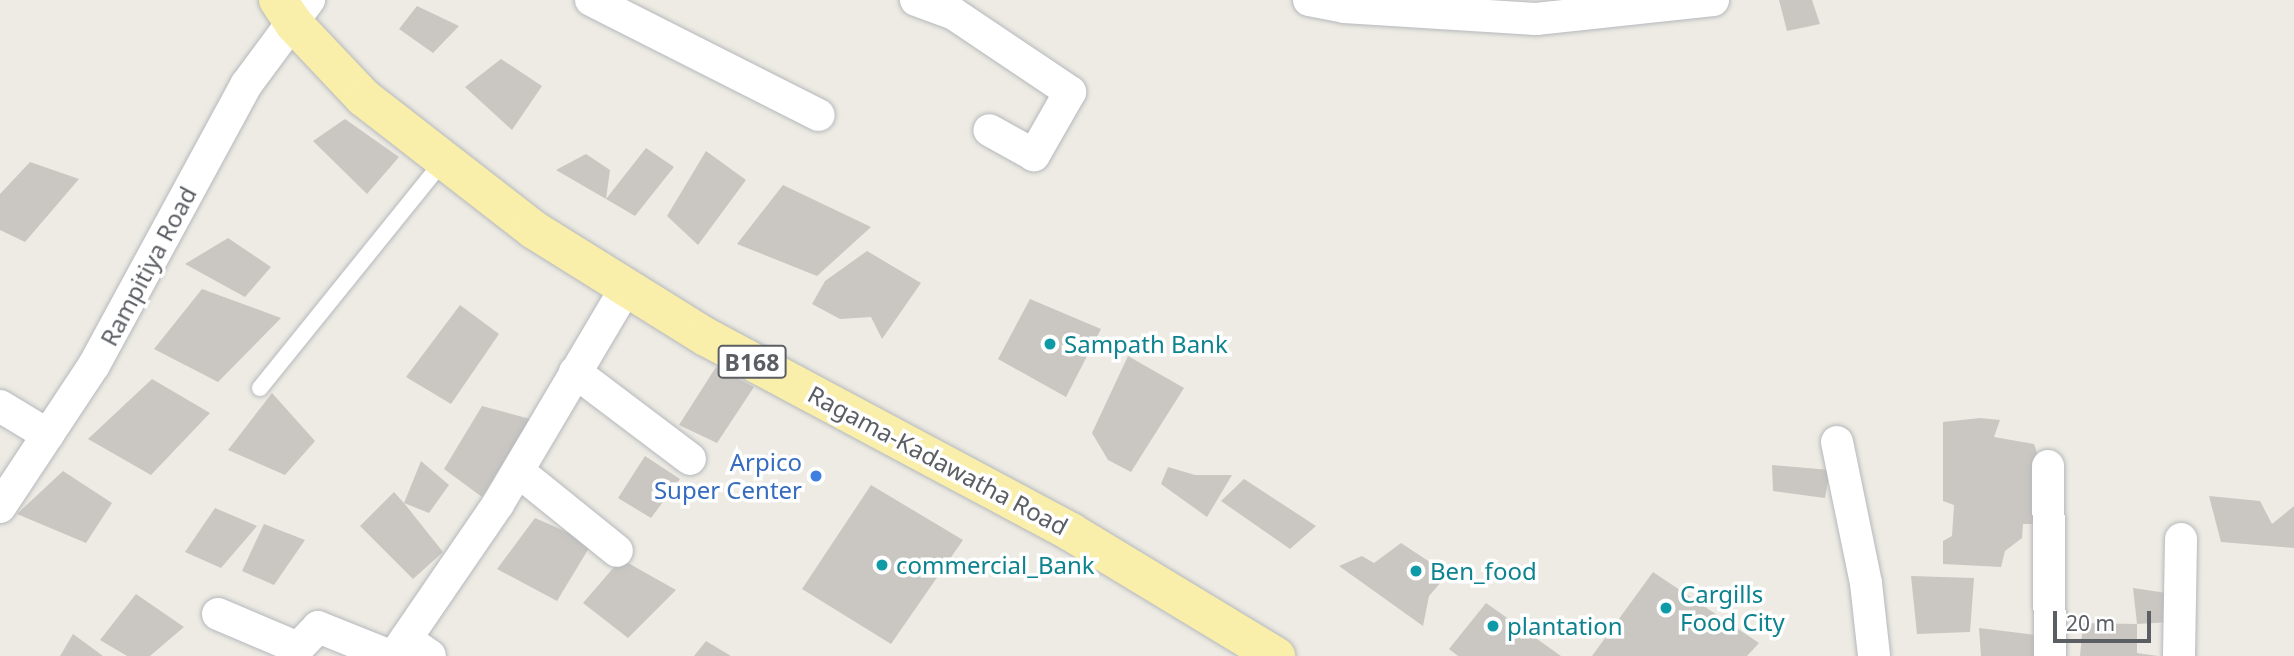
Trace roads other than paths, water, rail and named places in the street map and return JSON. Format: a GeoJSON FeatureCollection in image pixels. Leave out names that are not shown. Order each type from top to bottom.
{"type":"FeatureCollection","features":[{"type":"Feature","properties":{"kind":"main road","name":"Ragama-Kadawatha Road"},"geometry":{"type":"LineString","coordinates":[[293,8],[364,98],[443,161],[625,289],[1071,531],[1276,656]]}},
{"type":"Feature","properties":{"kind":"street"},"geometry":{"type":"LineString","coordinates":[[591,0],[819,115]]}},
{"type":"Feature","properties":{"kind":"street"},"geometry":{"type":"LineString","coordinates":[[916,0],[954,14],[1070,92],[1034,155],[989,130]]}},
{"type":"Feature","properties":{"kind":"street"},"geometry":{"type":"LineString","coordinates":[[1309,0],[1344,7],[1536,19],[1713,0]]}},
{"type":"Feature","properties":{"kind":"street","name":"Rampitiya Road"},"geometry":{"type":"LineString","coordinates":[[0,508],[94,365],[246,85],[293,8]]}},
{"type":"Feature","properties":{"kind":"street"},"geometry":{"type":"LineString","coordinates":[[218,614],[298,648],[318,627],[405,652],[625,289]]}},
{"type":"Feature","properties":{"kind":"street"},"geometry":{"type":"LineString","coordinates":[[575,372],[690,459]]}},
{"type":"Feature","properties":{"kind":"street"},"geometry":{"type":"LineString","coordinates":[[0,406],[48,435]]}},
{"type":"Feature","properties":{"kind":"street"},"geometry":{"type":"LineString","coordinates":[[1837,442],[1866,583],[1874,656]]}},
{"type":"Feature","properties":{"kind":"street"},"geometry":{"type":"LineString","coordinates":[[2049,466],[2050,656]]}},
{"type":"Feature","properties":{"kind":"street"},"geometry":{"type":"LineString","coordinates":[[517,471],[617,551]]}},
{"type":"Feature","properties":{"kind":"street"},"geometry":{"type":"LineString","coordinates":[[2179,656],[2181,539]]}},
{"type":"Feature","properties":{"kind":"lane"},"geometry":{"type":"LineString","coordinates":[[260,388],[443,161]]}},
{"type":"Feature","properties":{"kind":"place","name":"Sampath Bank"},"geometry":{"type":"Point","coordinates":[1050,344]}},
{"type":"Feature","properties":{"kind":"place","name":"Arpico Super Center"},"geometry":{"type":"Point","coordinates":[816,476]}},
{"type":"Feature","properties":{"kind":"place","name":"commercial_Bank"},"geometry":{"type":"Point","coordinates":[882,565]}},
{"type":"Feature","properties":{"kind":"place","name":"Ben_food"},"geometry":{"type":"Point","coordinates":[1416,571]}},
{"type":"Feature","properties":{"kind":"place","name":"Cargills Food City"},"geometry":{"type":"Point","coordinates":[1666,608]}},
{"type":"Feature","properties":{"kind":"place","name":"plantation"},"geometry":{"type":"Point","coordinates":[1493,626]}}]}
